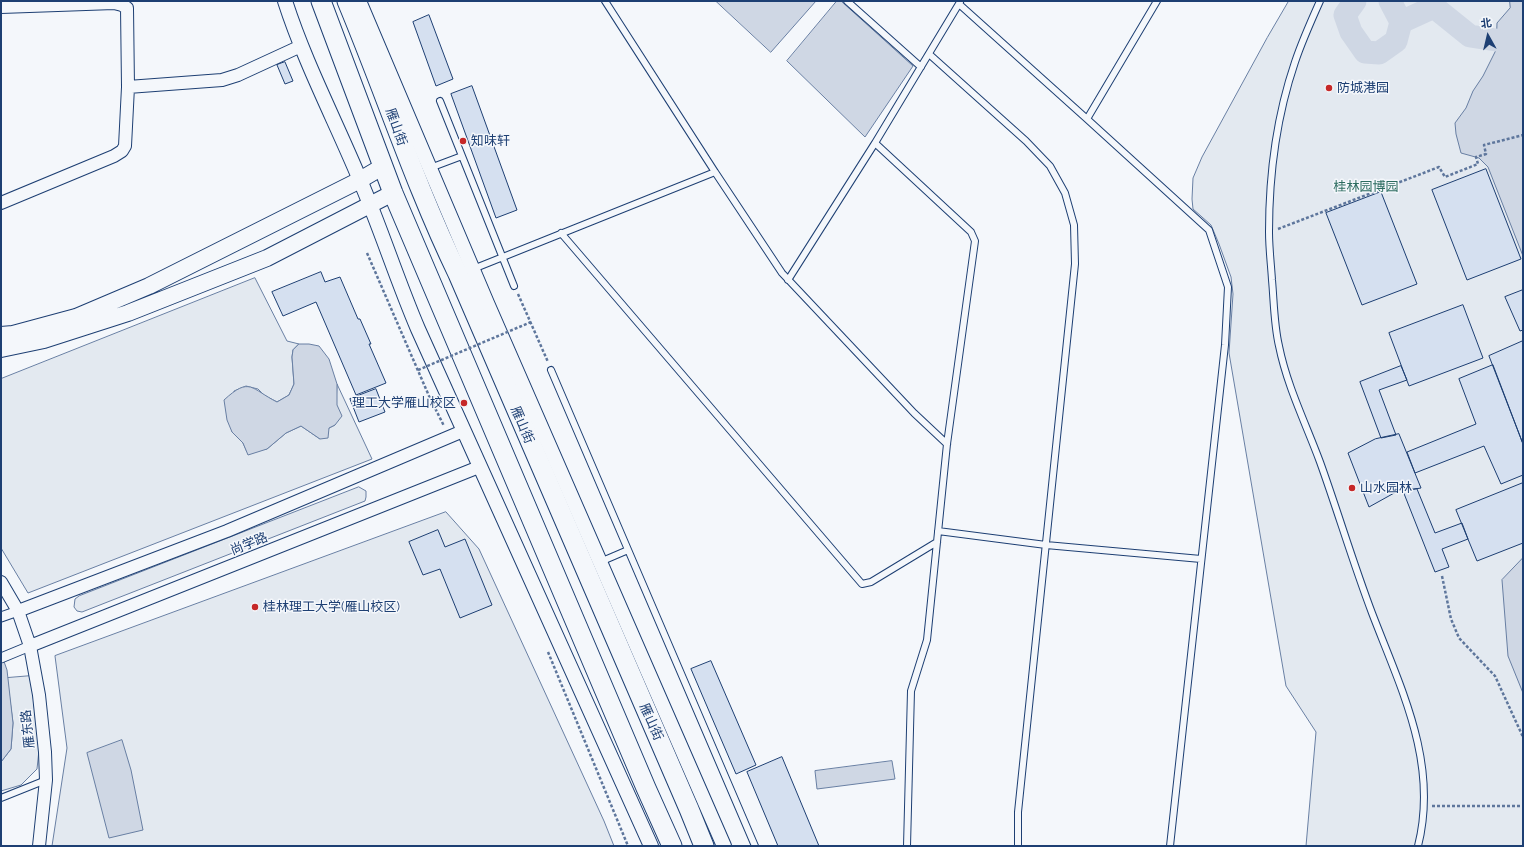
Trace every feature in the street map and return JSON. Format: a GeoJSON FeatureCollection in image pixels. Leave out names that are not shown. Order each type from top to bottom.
{"type":"FeatureCollection","features":[{"type":"Feature","properties":{"kind":"highway","name":"雁山街"},"geometry":{"type":"LineString","coordinates":[[321,1],[382,167],[672,846]]}},
{"type":"Feature","properties":{"kind":"highway","name":"雁山街"},"geometry":{"type":"LineString","coordinates":[[348,1],[436,228],[465,271],[704,846]]}},
{"type":"Feature","properties":{"kind":"main road"},"geometry":{"type":"LineString","coordinates":[[1,335],[13,334],[76,317],[149,286],[360,180],[382,167]]}},
{"type":"Feature","properties":{"kind":"main road"},"geometry":{"type":"LineString","coordinates":[[1,349],[44,340],[128,313],[267,258],[393,193]]}},
{"type":"Feature","properties":{"kind":"street"},"geometry":{"type":"LineString","coordinates":[[285,1],[294,30],[360,180],[404,297],[463,432],[651,846]]}},
{"type":"Feature","properties":{"kind":"street"},"geometry":{"type":"LineString","coordinates":[[359,1],[430,168],[465,271],[600,562],[724,846]]}},
{"type":"Feature","properties":{"kind":"street"},"geometry":{"type":"LineString","coordinates":[[1,7],[114,3],[127,8],[128,87],[125,146],[122,150],[114,156],[1,203]]}},
{"type":"Feature","properties":{"kind":"street"},"geometry":{"type":"LineString","coordinates":[[128,87],[227,79],[301,46]]}},
{"type":"Feature","properties":{"kind":"street","name":"尚学路"},"geometry":{"type":"LineString","coordinates":[[18,611],[227,531],[463,432]]}},
{"type":"Feature","properties":{"kind":"street","name":"尚学路"},"geometry":{"type":"LineString","coordinates":[[30,646],[479,467]]}},
{"type":"Feature","properties":{"kind":"street","name":"雁东路"},"geometry":{"type":"LineString","coordinates":[[1,582],[18,611],[30,646],[39,695],[45,752],[46,780],[39,846]]}},
{"type":"Feature","properties":{"kind":"street"},"geometry":{"type":"LineString","coordinates":[[1,617],[18,611]]}},
{"type":"Feature","properties":{"kind":"street"},"geometry":{"type":"LineString","coordinates":[[1,658],[30,646]]}},
{"type":"Feature","properties":{"kind":"lane"},"geometry":{"type":"LineString","coordinates":[[605,1],[782,273],[914,413],[947,444]]}},
{"type":"Feature","properties":{"kind":"lane"},"geometry":{"type":"LineString","coordinates":[[847,1],[921,67]]}},
{"type":"Feature","properties":{"kind":"lane"},"geometry":{"type":"LineString","coordinates":[[1087,119],[1157,1]]}},
{"type":"Feature","properties":{"kind":"lane"},"geometry":{"type":"LineString","coordinates":[[1320,1],[1295,62],[1284,97],[1272,168],[1269,233],[1276,324],[1282,360],[1293,393],[1320,464],[1371,610],[1404,693],[1417,734],[1424,782],[1425,806],[1423,828],[1418,846]]}},
{"type":"Feature","properties":{"kind":"lane"},"geometry":{"type":"LineString","coordinates":[[788,280],[875,143],[960,3],[1209,230],[1228,287],[1225,345],[1170,846]]}},
{"type":"Feature","properties":{"kind":"lane"},"geometry":{"type":"LineString","coordinates":[[929,54],[1026,141],[1050,166],[1066,193],[1074,225],[1075,264],[1018,812],[1018,846]]}},
{"type":"Feature","properties":{"kind":"lane"},"geometry":{"type":"LineString","coordinates":[[440,101],[514,286]]}},
{"type":"Feature","properties":{"kind":"lane"},"geometry":{"type":"LineString","coordinates":[[875,143],[971,232],[975,241],[947,444],[927,640],[911,691],[907,846]]}},
{"type":"Feature","properties":{"kind":"lane"},"geometry":{"type":"LineString","coordinates":[[430,168],[462,156]]}},
{"type":"Feature","properties":{"kind":"lane"},"geometry":{"type":"LineString","coordinates":[[465,271],[715,172]]}},
{"type":"Feature","properties":{"kind":"lane"},"geometry":{"type":"LineString","coordinates":[[561,233],[862,584],[870,582],[937,542]]}},
{"type":"Feature","properties":{"kind":"lane"},"geometry":{"type":"LineString","coordinates":[[551,370],[755,846]]}},
{"type":"Feature","properties":{"kind":"lane"},"geometry":{"type":"LineString","coordinates":[[938,531],[1046,545],[1201,559]]}},
{"type":"Feature","properties":{"kind":"lane"},"geometry":{"type":"LineString","coordinates":[[600,562],[628,550]]}},
{"type":"Feature","properties":{"kind":"lane"},"geometry":{"type":"LineString","coordinates":[[1,798],[46,780]]}},
{"type":"Feature","properties":{"kind":"path"},"geometry":{"type":"LineString","coordinates":[[1269,233],[1439,167],[1445,177],[1478,164],[1476,157],[1486,154],[1484,145],[1523,135]]}},
{"type":"Feature","properties":{"kind":"path"},"geometry":{"type":"LineString","coordinates":[[367,253],[418,370],[450,437]]}},
{"type":"Feature","properties":{"kind":"path"},"geometry":{"type":"LineString","coordinates":[[514,286],[551,370]]}},
{"type":"Feature","properties":{"kind":"path"},"geometry":{"type":"LineString","coordinates":[[418,370],[531,322]]}},
{"type":"Feature","properties":{"kind":"path"},"geometry":{"type":"LineString","coordinates":[[1442,576],[1451,619],[1459,638],[1495,676],[1523,737]]}},
{"type":"Feature","properties":{"kind":"path"},"geometry":{"type":"LineString","coordinates":[[546,649],[628,846]]}},
{"type":"Feature","properties":{"kind":"path"},"geometry":{"type":"LineString","coordinates":[[1425,806],[1523,806]]}},
{"type":"Feature","properties":{"kind":"green space","name":"桂林园博园"},"geometry":{"type":"Polygon","coordinates":[[[1289,1],[1523,1],[1523,846],[1306,846],[1316,732],[1286,686],[1229,353],[1233,294],[1231,277],[1211,225],[1193,209],[1192,199],[1193,178],[1202,157],[1289,1]]]}},
{"type":"Feature","properties":{"kind":"green space"},"geometry":{"type":"Polygon","coordinates":[[[255,278],[287,341],[299,344],[293,350],[292,357],[294,384],[289,395],[277,402],[264,395],[258,389],[246,386],[234,391],[232,432],[243,443],[247,452],[267,449],[286,433],[301,426],[320,439],[329,428],[335,425],[337,384],[372,459],[28,593],[1,548],[1,379],[255,278]]]}},
{"type":"Feature","properties":{"kind":"green space"},"geometry":{"type":"Polygon","coordinates":[[[359,487],[366,491],[365,501],[82,612],[77,611],[74,607],[75,599],[79,596],[359,487]]]}},
{"type":"Feature","properties":{"kind":"green space"},"geometry":{"type":"Polygon","coordinates":[[[446,512],[479,549],[604,821],[614,846],[52,846],[67,748],[55,656],[446,512]]]}},
{"type":"Feature","properties":{"kind":"green space"},"geometry":{"type":"Polygon","coordinates":[[[31,676],[39,750],[37,769],[21,785],[1,791],[1,762],[11,749],[13,723],[7,678],[31,676]]]}},
{"type":"Feature","properties":{"kind":"shaded area"},"geometry":{"type":"Polygon","coordinates":[[[716,1],[816,1],[771,52],[716,1]]]}},
{"type":"Feature","properties":{"kind":"shaded area"},"geometry":{"type":"Polygon","coordinates":[[[837,1],[841,1],[913,66],[865,137],[787,61],[837,1]]]}},
{"type":"Feature","properties":{"kind":"shaded area"},"geometry":{"type":"Polygon","coordinates":[[[1510,1],[1523,1],[1523,256],[1488,167],[1479,158],[1461,153],[1455,123],[1466,108],[1473,91],[1483,76],[1496,50],[1497,23],[1510,8],[1510,1]]]}},
{"type":"Feature","properties":{"kind":"shaded area"},"geometry":{"type":"Polygon","coordinates":[[[299,344],[319,346],[329,359],[337,384],[337,405],[342,416],[335,425],[329,428],[328,438],[320,439],[301,426],[286,433],[267,449],[248,455],[243,443],[232,432],[227,420],[224,400],[240,388],[245,387],[256,389],[277,402],[289,395],[294,384],[292,357],[293,350],[299,344]]]}},
{"type":"Feature","properties":{"kind":"shaded area"},"geometry":{"type":"Polygon","coordinates":[[[1523,558],[1523,693],[1508,656],[1502,580],[1523,558]]]}},
{"type":"Feature","properties":{"kind":"shaded area"},"geometry":{"type":"Polygon","coordinates":[[[1,653],[7,670],[13,723],[11,749],[1,762],[1,653]]]}},
{"type":"Feature","properties":{"kind":"shaded area"},"geometry":{"type":"Polygon","coordinates":[[[122,740],[131,770],[143,830],[109,838],[87,753],[122,740]]]}},
{"type":"Feature","properties":{"kind":"shaded area"},"geometry":{"type":"Polygon","coordinates":[[[892,761],[895,779],[817,789],[815,771],[892,761]]]}},
{"type":"Feature","properties":{"kind":"building"},"geometry":{"type":"Polygon","coordinates":[[[429,15],[453,79],[436,86],[413,22],[429,15]]]}},
{"type":"Feature","properties":{"kind":"building"},"geometry":{"type":"Polygon","coordinates":[[[285,62],[293,81],[285,84],[277,65],[285,62]]]}},
{"type":"Feature","properties":{"kind":"building"},"geometry":{"type":"Polygon","coordinates":[[[472,86],[517,210],[496,218],[451,94],[472,86]]]}},
{"type":"Feature","properties":{"kind":"building"},"geometry":{"type":"Polygon","coordinates":[[[1486,169],[1521,259],[1467,280],[1432,190],[1486,169]]]}},
{"type":"Feature","properties":{"kind":"building"},"geometry":{"type":"Polygon","coordinates":[[[1381,192],[1417,284],[1362,305],[1326,213],[1381,192]]]}},
{"type":"Feature","properties":{"kind":"building"},"geometry":{"type":"Polygon","coordinates":[[[321,272],[325,282],[340,277],[358,319],[360,319],[371,344],[369,344],[386,383],[356,395],[316,302],[283,316],[272,292],[321,272]]]}},
{"type":"Feature","properties":{"kind":"building"},"geometry":{"type":"Polygon","coordinates":[[[1523,290],[1523,330],[1520,331],[1505,297],[1523,290]]]}},
{"type":"Feature","properties":{"kind":"building"},"geometry":{"type":"Polygon","coordinates":[[[1463,305],[1483,358],[1409,386],[1389,333],[1463,305]]]}},
{"type":"Feature","properties":{"kind":"building"},"geometry":{"type":"Polygon","coordinates":[[[1523,341],[1523,444],[1489,356],[1523,341]]]}},
{"type":"Feature","properties":{"kind":"building"},"geometry":{"type":"Polygon","coordinates":[[[1493,365],[1523,444],[1523,475],[1501,484],[1484,446],[1415,473],[1407,452],[1476,424],[1459,379],[1493,365]]]}},
{"type":"Feature","properties":{"kind":"building"},"geometry":{"type":"Polygon","coordinates":[[[1401,366],[1407,380],[1379,390],[1396,435],[1381,438],[1360,382],[1401,366]]]}},
{"type":"Feature","properties":{"kind":"building"},"geometry":{"type":"Polygon","coordinates":[[[376,389],[385,412],[359,422],[350,399],[376,389]]]}},
{"type":"Feature","properties":{"kind":"building"},"geometry":{"type":"Polygon","coordinates":[[[1399,434],[1421,488],[1396,492],[1369,507],[1348,453],[1375,439],[1399,434]]]}},
{"type":"Feature","properties":{"kind":"building"},"geometry":{"type":"Polygon","coordinates":[[[1523,483],[1523,543],[1477,561],[1456,510],[1523,483]]]}},
{"type":"Feature","properties":{"kind":"building"},"geometry":{"type":"Polygon","coordinates":[[[1417,489],[1435,533],[1462,523],[1468,539],[1442,549],[1449,567],[1435,572],[1403,491],[1417,489]]]}},
{"type":"Feature","properties":{"kind":"building"},"geometry":{"type":"Polygon","coordinates":[[[438,530],[445,547],[465,539],[492,605],[460,618],[440,569],[423,575],[409,542],[438,530]]]}},
{"type":"Feature","properties":{"kind":"building"},"geometry":{"type":"Polygon","coordinates":[[[711,661],[756,765],[736,774],[691,669],[711,661]]]}},
{"type":"Feature","properties":{"kind":"building"},"geometry":{"type":"Polygon","coordinates":[[[782,757],[819,846],[778,846],[747,772],[782,757]]]}},
{"type":"Feature","properties":{"kind":"waterway"},"geometry":{"type":"LineString","coordinates":[[1355,1],[1345,15],[1351,32],[1365,52],[1379,53],[1396,41],[1401,22],[1390,1]]}},
{"type":"Feature","properties":{"kind":"waterway"},"geometry":{"type":"LineString","coordinates":[[1401,22],[1434,7],[1470,36],[1496,40]]}},
{"type":"Feature","properties":{"kind":"place","name":"防城港园"},"geometry":{"type":"Point","coordinates":[1329,88]}},
{"type":"Feature","properties":{"kind":"place","name":"知味轩"},"geometry":{"type":"Point","coordinates":[463,141]}},
{"type":"Feature","properties":{"kind":"place","name":"理工大学雁山校区"},"geometry":{"type":"Point","coordinates":[464,403]}},
{"type":"Feature","properties":{"kind":"place","name":"山水园林"},"geometry":{"type":"Point","coordinates":[1352,488]}},
{"type":"Feature","properties":{"kind":"place","name":"桂林理工大学(雁山校区)"},"geometry":{"type":"Point","coordinates":[255,607]}}]}
